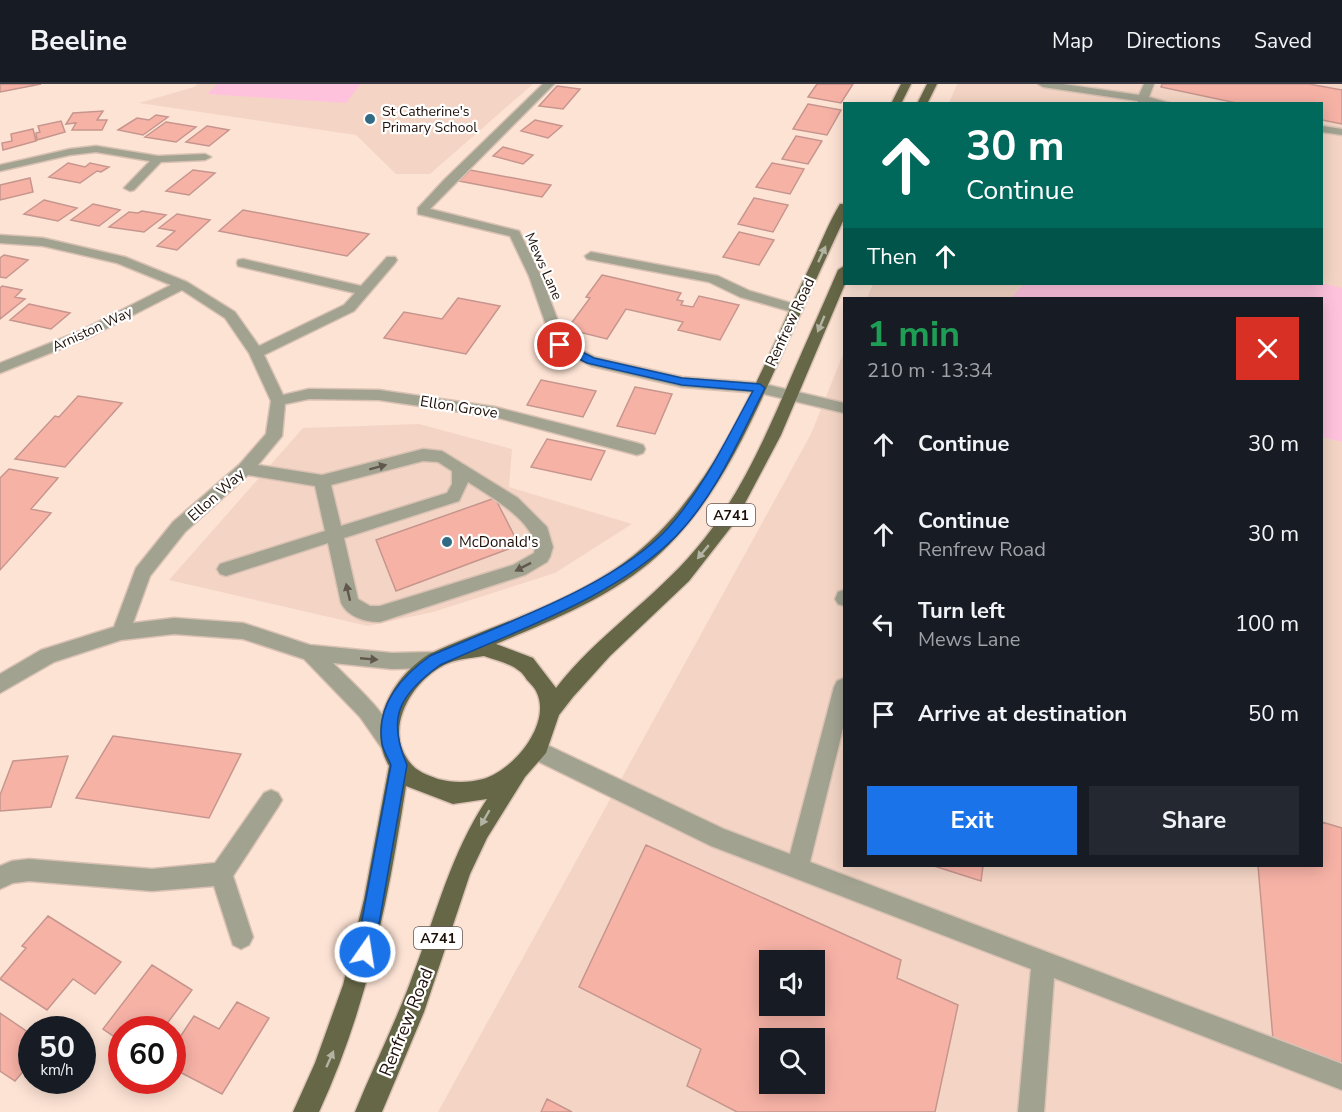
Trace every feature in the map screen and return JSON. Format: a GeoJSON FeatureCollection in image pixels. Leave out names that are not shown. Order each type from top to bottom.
{"type":"FeatureCollection","features":[{"type":"Feature","properties":{"kind":"main road"},"geometry":{"type":"LineString","coordinates":[[897,102],[906,84]]}},
{"type":"Feature","properties":{"kind":"main road"},"geometry":{"type":"LineString","coordinates":[[923,102],[932,84]]}},
{"type":"Feature","properties":{"kind":"main road","name":"Renfrew Road"},"geometry":{"type":"LineString","coordinates":[[459,651],[584,594],[625,570],[672,532],[712,480],[760,388],[843,209]]}},
{"type":"Feature","properties":{"kind":"main road","name":"Renfrew Road"},"geometry":{"type":"LineString","coordinates":[[549,713],[591,660],[668,591],[724,526],[748,485],[790,396],[843,272]]}},
{"type":"Feature","properties":{"kind":"main road"},"geometry":{"type":"LineString","coordinates":[[306,1112],[334,1050],[356,988],[370,934],[394,754],[390,720],[398,696],[413,676],[435,660],[459,651],[485,648],[509,653],[529,664],[543,682],[550,703],[548,727],[538,750],[520,771],[495,785],[467,793],[440,791],[416,781],[394,754]]}},
{"type":"Feature","properties":{"kind":"main road","name":"Renfrew Road"},"geometry":{"type":"LineString","coordinates":[[368,1112],[381,1086],[430,961],[452,889],[472,841],[489,811],[520,771]]}},
{"type":"Feature","properties":{"kind":"street","name":"Mews Lane"},"geometry":{"type":"LineString","coordinates":[[549,84],[448,182],[422,211],[515,234],[535,276],[560,345],[591,361],[682,382],[760,388],[843,408]]}},
{"type":"Feature","properties":{"kind":"street"},"geometry":{"type":"LineString","coordinates":[[1043,84],[1106,88],[1143,101],[1149,84]]}},
{"type":"Feature","properties":{"kind":"street"},"geometry":{"type":"LineString","coordinates":[[1323,129],[1342,132]]}},
{"type":"Feature","properties":{"kind":"street"},"geometry":{"type":"LineString","coordinates":[[0,168],[70,152],[96,149],[158,159],[206,157]]}},
{"type":"Feature","properties":{"kind":"street"},"geometry":{"type":"LineString","coordinates":[[130,188],[158,159]]}},
{"type":"Feature","properties":{"kind":"street"},"geometry":{"type":"LineString","coordinates":[[0,239],[43,242],[121,260],[182,285],[230,315],[256,352],[278,401]]}},
{"type":"Feature","properties":{"kind":"street"},"geometry":{"type":"LineString","coordinates":[[591,256],[713,279],[745,294],[796,309]]}},
{"type":"Feature","properties":{"kind":"street"},"geometry":{"type":"LineString","coordinates":[[256,352],[349,308],[391,260]]}},
{"type":"Feature","properties":{"kind":"street"},"geometry":{"type":"LineString","coordinates":[[243,263],[364,291]]}},
{"type":"Feature","properties":{"kind":"street","name":"Arniston Way"},"geometry":{"type":"LineString","coordinates":[[0,368],[84,335],[182,285]]}},
{"type":"Feature","properties":{"kind":"street","name":"Ellon Grove"},"geometry":{"type":"LineString","coordinates":[[278,401],[309,394],[379,395],[495,412],[637,449]]}},
{"type":"Feature","properties":{"kind":"street","name":"Ellon Way"},"geometry":{"type":"LineString","coordinates":[[121,632],[142,573],[179,527],[245,469],[274,436],[278,401]]}},
{"type":"Feature","properties":{"kind":"street"},"geometry":{"type":"LineString","coordinates":[[245,469],[322,481],[423,455],[442,457],[512,502],[541,531],[544,546],[541,557],[519,570],[380,614],[367,614],[350,603],[322,481]]}},
{"type":"Feature","properties":{"kind":"street"},"geometry":{"type":"LineString","coordinates":[[226,569],[453,497],[460,484],[460,468]]}},
{"type":"Feature","properties":{"kind":"street"},"geometry":{"type":"LineString","coordinates":[[0,684],[48,656],[121,632],[174,626],[243,631],[310,653],[392,661],[435,660]]}},
{"type":"Feature","properties":{"kind":"street"},"geometry":{"type":"LineString","coordinates":[[310,653],[367,711],[394,754]]}},
{"type":"Feature","properties":{"kind":"street"},"geometry":{"type":"LineString","coordinates":[[796,868],[843,691]]}},
{"type":"Feature","properties":{"kind":"street"},"geometry":{"type":"LineString","coordinates":[[538,750],[719,838],[1342,1077]]}},
{"type":"Feature","properties":{"kind":"street"},"geometry":{"type":"LineString","coordinates":[[221,874],[271,800]]}},
{"type":"Feature","properties":{"kind":"street"},"geometry":{"type":"LineString","coordinates":[[0,878],[5,874],[34,869],[151,880],[221,874]]}},
{"type":"Feature","properties":{"kind":"street"},"geometry":{"type":"LineString","coordinates":[[221,874],[241,937]]}},
{"type":"Feature","properties":{"kind":"street"},"geometry":{"type":"LineString","coordinates":[[1031,1112],[1043,963]]}},
{"type":"Feature","properties":{"kind":"shaded area","name":"St Catherine's Primary School"},"geometry":{"type":"Polygon","coordinates":[[[197,84],[533,84],[430,174],[396,174],[356,135],[139,103],[194,87],[197,84]]]}},
{"type":"Feature","properties":{"kind":"shaded area"},"geometry":{"type":"Polygon","coordinates":[[[217,84],[361,84],[346,103],[207,94],[217,84]]]}},
{"type":"Feature","properties":{"kind":"shaded area"},"geometry":{"type":"Polygon","coordinates":[[[957,84],[1342,84],[1342,1112],[438,1112],[811,434],[843,354],[843,867],[1323,867],[1323,297],[867,297],[873,285],[1323,285],[1323,102],[949,102],[957,84]]]}},
{"type":"Feature","properties":{"kind":"shaded area"},"geometry":{"type":"Polygon","coordinates":[[[1323,283],[1342,288],[1342,442],[1323,437],[1323,297],[1012,297],[1023,285],[1323,283]]]}},
{"type":"Feature","properties":{"kind":"shaded area"},"geometry":{"type":"Polygon","coordinates":[[[419,424],[512,449],[509,487],[632,524],[555,573],[433,612],[368,626],[169,580],[303,428],[419,424]]]}},
{"type":"Feature","properties":{"kind":"building"},"geometry":{"type":"Polygon","coordinates":[[[0,84],[41,84],[0,92],[0,84]]]}},
{"type":"Feature","properties":{"kind":"building"},"geometry":{"type":"Polygon","coordinates":[[[817,84],[853,84],[841,103],[808,97],[817,84]]]}},
{"type":"Feature","properties":{"kind":"building"},"geometry":{"type":"Polygon","coordinates":[[[1162,84],[1309,84],[1342,90],[1342,124],[1323,120],[1323,102],[1232,102],[1161,87],[1162,84]]]}},
{"type":"Feature","properties":{"kind":"building"},"geometry":{"type":"Polygon","coordinates":[[[557,86],[580,89],[563,109],[539,106],[557,86]]]}},
{"type":"Feature","properties":{"kind":"building"},"geometry":{"type":"Polygon","coordinates":[[[808,104],[841,110],[827,135],[793,129],[808,104]]]}},
{"type":"Feature","properties":{"kind":"building"},"geometry":{"type":"Polygon","coordinates":[[[103,111],[97,120],[107,120],[102,130],[72,130],[76,123],[66,124],[73,113],[103,111]]]}},
{"type":"Feature","properties":{"kind":"building"},"geometry":{"type":"Polygon","coordinates":[[[156,115],[168,117],[143,135],[118,130],[137,118],[149,120],[156,115]]]}},
{"type":"Feature","properties":{"kind":"building"},"geometry":{"type":"Polygon","coordinates":[[[535,120],[562,126],[548,138],[521,131],[535,120]]]}},
{"type":"Feature","properties":{"kind":"building"},"geometry":{"type":"Polygon","coordinates":[[[61,121],[65,132],[37,140],[36,133],[40,132],[38,126],[61,121]]]}},
{"type":"Feature","properties":{"kind":"building"},"geometry":{"type":"Polygon","coordinates":[[[166,122],[196,127],[176,142],[145,137],[166,122]]]}},
{"type":"Feature","properties":{"kind":"building"},"geometry":{"type":"Polygon","coordinates":[[[207,126],[229,130],[209,146],[186,142],[207,126]]]}},
{"type":"Feature","properties":{"kind":"building"},"geometry":{"type":"Polygon","coordinates":[[[33,129],[36,141],[3,150],[2,143],[12,141],[11,134],[33,129]]]}},
{"type":"Feature","properties":{"kind":"building"},"geometry":{"type":"Polygon","coordinates":[[[796,136],[822,141],[808,164],[782,159],[796,136]]]}},
{"type":"Feature","properties":{"kind":"building"},"geometry":{"type":"Polygon","coordinates":[[[503,147],[533,155],[523,164],[493,156],[503,147]]]}},
{"type":"Feature","properties":{"kind":"building"},"geometry":{"type":"Polygon","coordinates":[[[68,163],[85,167],[90,163],[109,167],[101,172],[97,171],[80,183],[49,177],[68,163]]]}},
{"type":"Feature","properties":{"kind":"building"},"geometry":{"type":"Polygon","coordinates":[[[772,163],[804,169],[790,194],[756,187],[772,163]]]}},
{"type":"Feature","properties":{"kind":"building"},"geometry":{"type":"Polygon","coordinates":[[[193,170],[215,173],[189,195],[166,191],[193,170]]]}},
{"type":"Feature","properties":{"kind":"building"},"geometry":{"type":"Polygon","coordinates":[[[470,170],[551,185],[542,197],[459,181],[470,170]]]}},
{"type":"Feature","properties":{"kind":"building"},"geometry":{"type":"Polygon","coordinates":[[[30,178],[33,192],[0,200],[0,185],[30,178]]]}},
{"type":"Feature","properties":{"kind":"building"},"geometry":{"type":"Polygon","coordinates":[[[754,198],[788,205],[773,232],[738,224],[754,198]]]}},
{"type":"Feature","properties":{"kind":"building"},"geometry":{"type":"Polygon","coordinates":[[[44,200],[77,208],[58,221],[24,214],[44,200]]]}},
{"type":"Feature","properties":{"kind":"building"},"geometry":{"type":"Polygon","coordinates":[[[93,204],[120,210],[99,226],[71,220],[93,204]]]}},
{"type":"Feature","properties":{"kind":"building"},"geometry":{"type":"Polygon","coordinates":[[[243,210],[369,234],[347,256],[219,231],[243,210]]]}},
{"type":"Feature","properties":{"kind":"building"},"geometry":{"type":"Polygon","coordinates":[[[142,211],[166,215],[144,232],[109,227],[129,212],[142,211]]]}},
{"type":"Feature","properties":{"kind":"building"},"geometry":{"type":"Polygon","coordinates":[[[177,214],[210,220],[177,250],[157,246],[175,231],[159,228],[177,214]]]}},
{"type":"Feature","properties":{"kind":"building"},"geometry":{"type":"Polygon","coordinates":[[[739,232],[774,240],[759,265],[723,257],[739,232]]]}},
{"type":"Feature","properties":{"kind":"building"},"geometry":{"type":"Polygon","coordinates":[[[4,255],[28,260],[6,278],[0,277],[0,258],[4,255]]]}},
{"type":"Feature","properties":{"kind":"building"},"geometry":{"type":"Polygon","coordinates":[[[602,275],[681,293],[677,300],[683,301],[681,305],[693,307],[699,296],[739,305],[720,340],[678,330],[683,322],[626,309],[607,339],[567,329],[590,298],[586,297],[602,275]]]}},
{"type":"Feature","properties":{"kind":"building"},"geometry":{"type":"Polygon","coordinates":[[[2,286],[22,290],[15,297],[25,299],[0,319],[0,288],[2,286]]]}},
{"type":"Feature","properties":{"kind":"building"},"geometry":{"type":"Polygon","coordinates":[[[458,298],[500,306],[466,354],[384,338],[404,312],[442,319],[458,298]]]}},
{"type":"Feature","properties":{"kind":"building"},"geometry":{"type":"Polygon","coordinates":[[[29,304],[70,313],[51,329],[10,320],[29,304]]]}},
{"type":"Feature","properties":{"kind":"building"},"geometry":{"type":"Polygon","coordinates":[[[541,380],[596,391],[583,417],[527,405],[541,380]]]}},
{"type":"Feature","properties":{"kind":"building"},"geometry":{"type":"Polygon","coordinates":[[[635,387],[672,394],[655,434],[617,426],[635,387]]]}},
{"type":"Feature","properties":{"kind":"building"},"geometry":{"type":"Polygon","coordinates":[[[78,396],[122,403],[65,467],[15,459],[55,416],[59,417],[78,396]]]}},
{"type":"Feature","properties":{"kind":"building"},"geometry":{"type":"Polygon","coordinates":[[[547,439],[605,451],[591,480],[531,467],[547,439]]]}},
{"type":"Feature","properties":{"kind":"building"},"geometry":{"type":"Polygon","coordinates":[[[9,469],[58,478],[31,509],[51,513],[0,570],[0,478],[9,469]]]}},
{"type":"Feature","properties":{"kind":"building","name":"McDonald's"},"geometry":{"type":"Polygon","coordinates":[[[495,498],[519,545],[396,591],[376,540],[495,498]]]}},
{"type":"Feature","properties":{"kind":"building"},"geometry":{"type":"Polygon","coordinates":[[[113,736],[241,754],[209,818],[76,798],[113,736]]]}},
{"type":"Feature","properties":{"kind":"building"},"geometry":{"type":"Polygon","coordinates":[[[68,756],[51,807],[0,811],[0,795],[13,761],[68,756]]]}},
{"type":"Feature","properties":{"kind":"building"},"geometry":{"type":"Polygon","coordinates":[[[1323,822],[1342,828],[1342,1063],[1273,1039],[1258,867],[1323,867],[1323,822]]]}},
{"type":"Feature","properties":{"kind":"building"},"geometry":{"type":"Polygon","coordinates":[[[646,845],[901,960],[897,978],[958,1005],[935,1112],[737,1112],[687,1086],[701,1049],[579,987],[646,845]]]}},
{"type":"Feature","properties":{"kind":"building"},"geometry":{"type":"Polygon","coordinates":[[[937,867],[983,867],[981,881],[937,867]]]}},
{"type":"Feature","properties":{"kind":"building"},"geometry":{"type":"Polygon","coordinates":[[[48,916],[121,962],[95,994],[73,979],[47,1010],[0,979],[26,948],[22,946],[48,916]]]}},
{"type":"Feature","properties":{"kind":"building"},"geometry":{"type":"Polygon","coordinates":[[[152,965],[192,990],[173,1016],[113,1016],[152,965]]]}},
{"type":"Feature","properties":{"kind":"building"},"geometry":{"type":"Polygon","coordinates":[[[237,1002],[269,1018],[222,1094],[186,1075],[186,1028],[194,1016],[219,1029],[237,1002]]]}},
{"type":"Feature","properties":{"kind":"building"},"geometry":{"type":"Polygon","coordinates":[[[0,1013],[18,1025],[18,1077],[15,1081],[0,1071],[0,1013]]]}},
{"type":"Feature","properties":{"kind":"building"},"geometry":{"type":"Polygon","coordinates":[[[108,1022],[108,1032],[103,1029],[108,1022]]]}},
{"type":"Feature","properties":{"kind":"building"},"geometry":{"type":"Polygon","coordinates":[[[547,1099],[572,1112],[541,1112],[547,1099]]]}},
{"type":"Feature","properties":{"kind":"place","name":"St Catherine's Primary School"},"geometry":{"type":"Point","coordinates":[370,119]}},
{"type":"Feature","properties":{"kind":"place","name":"McDonald's"},"geometry":{"type":"Point","coordinates":[447,542]}},
{"type":"Feature","properties":{"kind":"route"},"geometry":{"type":"LineString","coordinates":[[365,952],[399,765],[390,743],[390,720],[398,696],[413,676],[435,660],[533,619],[617,576],[641,560],[672,532],[699,499],[712,480],[760,388],[682,382],[591,361],[560,345]]}}]}
